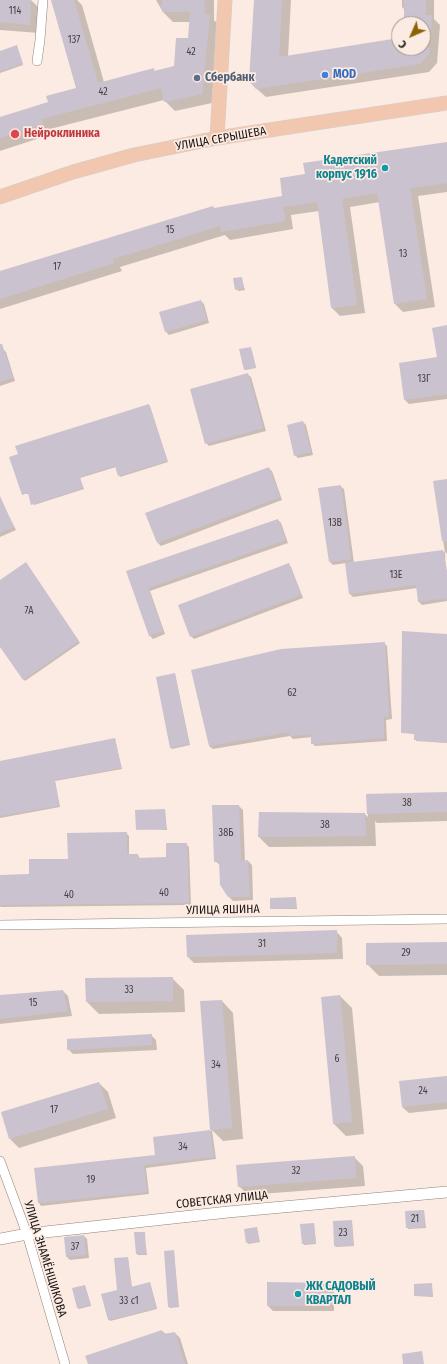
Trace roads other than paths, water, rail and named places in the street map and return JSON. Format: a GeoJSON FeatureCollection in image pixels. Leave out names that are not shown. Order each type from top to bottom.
{"type":"FeatureCollection","features":[{"type":"Feature","properties":{"kind":"main road"},"geometry":{"type":"LineString","coordinates":[[217,138],[225,0]]}},
{"type":"Feature","properties":{"kind":"main road","name":"УЛИЦА СЕРЫШЕВА"},"geometry":{"type":"LineString","coordinates":[[0,197],[73,172],[134,155],[217,138],[447,103]]}},
{"type":"Feature","properties":{"kind":"street"},"geometry":{"type":"LineString","coordinates":[[37,61],[43,0]]}},
{"type":"Feature","properties":{"kind":"street","name":"УЛИЦА ЯШИНА"},"geometry":{"type":"LineString","coordinates":[[0,925],[447,919]]}},
{"type":"Feature","properties":{"kind":"street","name":"УЛИЦА ЗНАМЁНЩИКОВА"},"geometry":{"type":"LineString","coordinates":[[0,1161],[27,1234],[65,1364]]}},
{"type":"Feature","properties":{"kind":"street","name":"СОВЕТСКАЯ УЛИЦА"},"geometry":{"type":"LineString","coordinates":[[0,1239],[27,1234],[228,1212],[447,1192]]}},
{"type":"Feature","properties":{"kind":"place","name":"MOD"},"geometry":{"type":"Point","coordinates":[325,75]}},
{"type":"Feature","properties":{"kind":"place","name":"Сбербанк"},"geometry":{"type":"Point","coordinates":[197,78]}},
{"type":"Feature","properties":{"kind":"place","name":"Нейроклиника"},"geometry":{"type":"Point","coordinates":[15,134]}},
{"type":"Feature","properties":{"kind":"place","name":"Кадетский корпус 1916"},"geometry":{"type":"Point","coordinates":[385,168]}},
{"type":"Feature","properties":{"kind":"place","name":"ЖК САДОВЫЙ КВАРТАЛ"},"geometry":{"type":"Point","coordinates":[298,1294]}}]}
